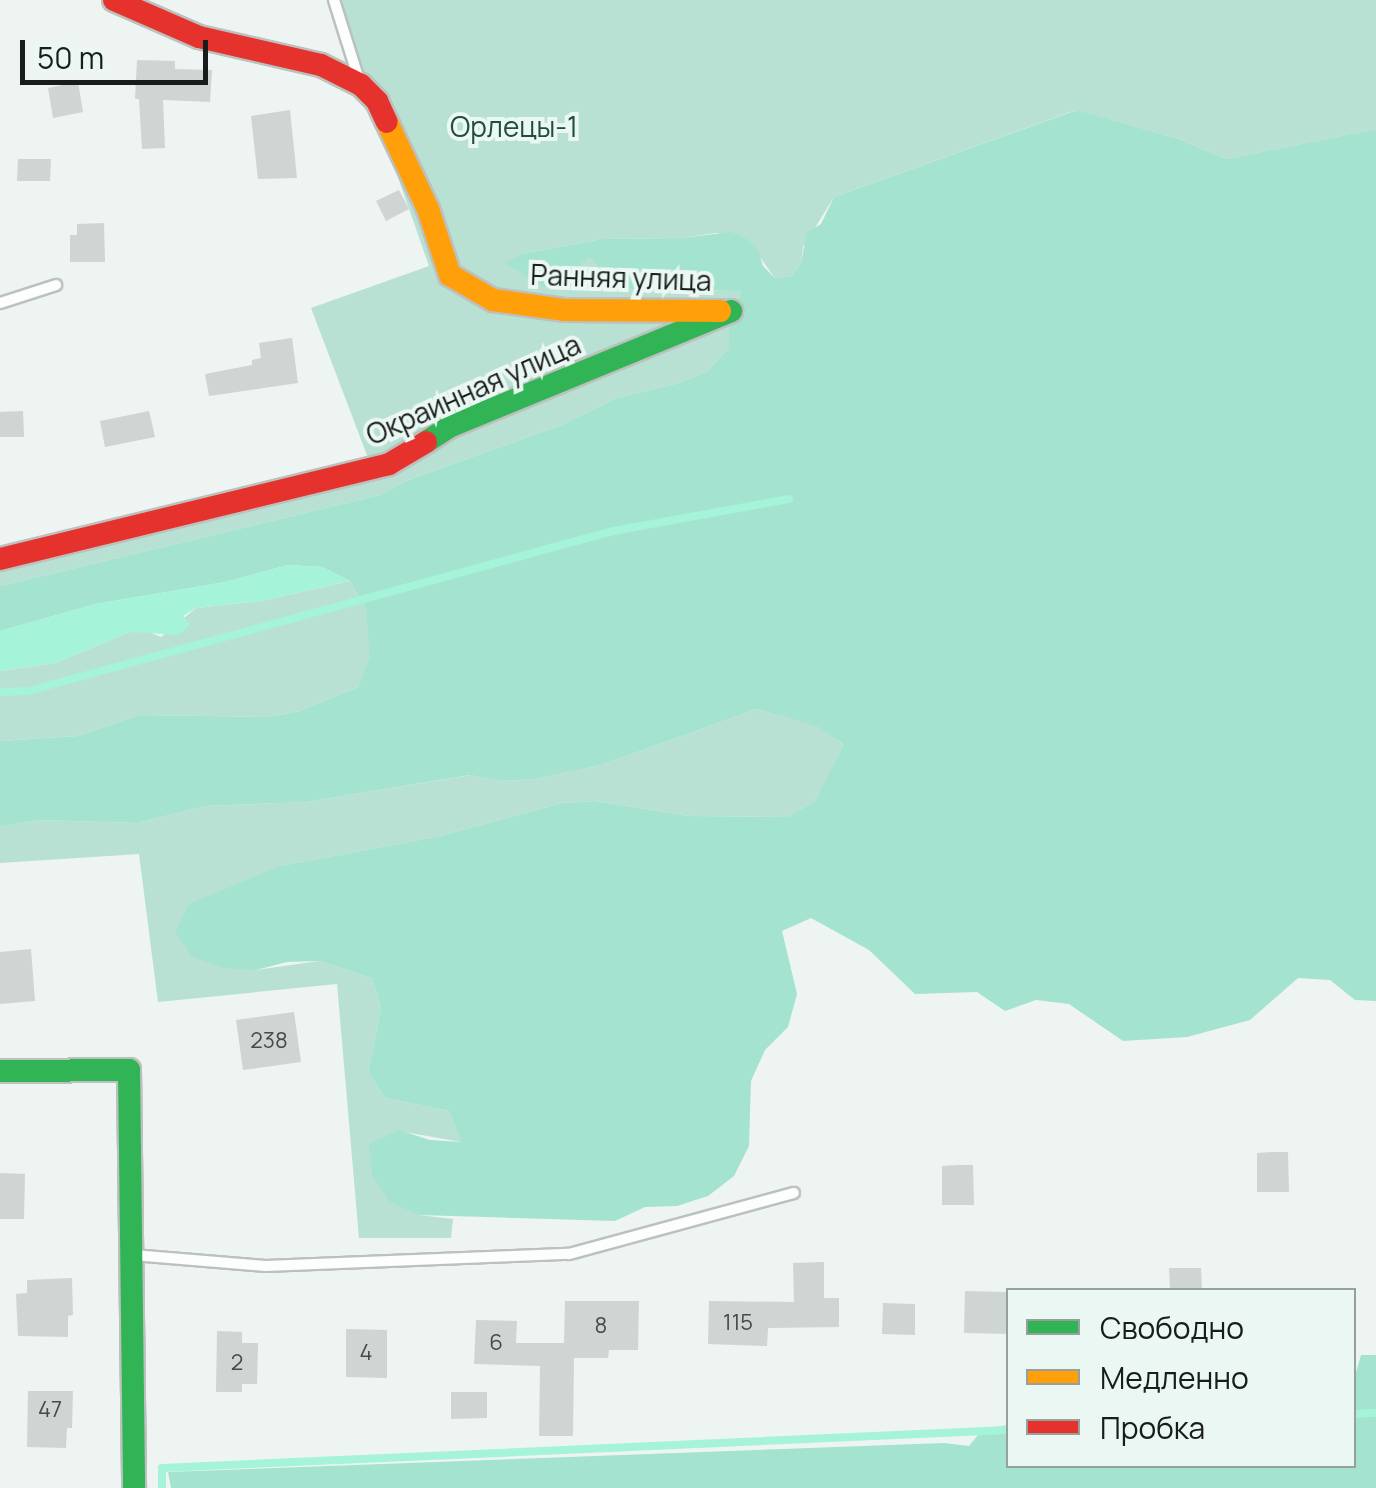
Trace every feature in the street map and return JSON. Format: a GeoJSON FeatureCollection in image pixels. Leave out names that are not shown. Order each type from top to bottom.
{"type":"FeatureCollection","features":[{"type":"Feature","properties":{"kind":"street"},"geometry":{"type":"LineString","coordinates":[[114,0],[199,37],[321,66],[361,85]]}},
{"type":"Feature","properties":{"kind":"street","name":"Ранняя улица"},"geometry":{"type":"LineString","coordinates":[[361,85],[377,101],[428,209],[450,275],[494,300],[565,310],[731,311]]}},
{"type":"Feature","properties":{"kind":"street","name":"Окраинная улица"},"geometry":{"type":"LineString","coordinates":[[0,559],[389,464],[451,426],[731,311]]}},
{"type":"Feature","properties":{"kind":"street"},"geometry":{"type":"LineString","coordinates":[[0,1071],[129,1070],[134,1488]]}},
{"type":"Feature","properties":{"kind":"lane"},"geometry":{"type":"LineString","coordinates":[[334,0],[361,85]]}},
{"type":"Feature","properties":{"kind":"lane"},"geometry":{"type":"LineString","coordinates":[[0,303],[56,285]]}},
{"type":"Feature","properties":{"kind":"lane"},"geometry":{"type":"LineString","coordinates":[[129,1254],[266,1266],[569,1254],[794,1193]]}},
{"type":"Feature","properties":{"kind":"green space","name":"Орлецы-1"},"geometry":{"type":"Polygon","coordinates":[[[336,0],[1376,0],[1376,129],[1226,159],[1179,139],[1076,110],[834,197],[803,247],[801,263],[791,276],[775,278],[746,238],[716,233],[682,238],[602,239],[521,254],[506,264],[589,257],[618,289],[743,291],[729,328],[729,347],[708,371],[679,383],[617,398],[559,426],[408,480],[380,495],[0,586],[0,565],[376,479],[311,308],[429,266],[336,0]]]}},
{"type":"Feature","properties":{"kind":"green space"},"geometry":{"type":"Polygon","coordinates":[[[350,581],[366,610],[371,658],[358,687],[300,711],[268,717],[139,715],[78,736],[0,741],[0,671],[55,663],[130,632],[146,631],[161,637],[196,608],[261,601],[350,581]]]}},
{"type":"Feature","properties":{"kind":"green space"},"geometry":{"type":"Polygon","coordinates":[[[757,709],[819,727],[845,746],[815,801],[787,817],[690,816],[595,801],[562,803],[440,836],[280,866],[256,970],[319,961],[372,978],[381,1009],[368,1072],[385,1098],[449,1111],[461,1142],[399,1131],[419,1215],[453,1219],[451,1238],[359,1238],[337,984],[158,1002],[139,854],[0,863],[0,827],[37,820],[137,823],[206,806],[306,802],[471,775],[503,781],[536,779],[601,765],[757,709]]]}},
{"type":"Feature","properties":{"kind":"shaded area"},"geometry":{"type":"Polygon","coordinates":[[[1077,110],[1179,139],[1226,159],[1376,129],[1376,1001],[1355,1000],[1330,980],[1298,978],[1250,1020],[1187,1037],[1123,1041],[1069,1004],[1036,1000],[1005,1011],[977,992],[915,994],[869,950],[811,918],[782,931],[797,994],[788,1027],[765,1050],[751,1081],[749,1146],[734,1176],[708,1196],[677,1206],[645,1207],[615,1221],[419,1215],[390,1202],[372,1175],[369,1144],[399,1130],[430,1140],[461,1142],[449,1111],[385,1098],[368,1072],[381,1009],[372,978],[319,961],[287,962],[256,970],[224,968],[193,957],[175,932],[189,904],[280,866],[440,836],[562,803],[595,801],[690,816],[787,817],[815,801],[844,745],[818,727],[757,709],[601,765],[536,779],[503,781],[470,775],[306,802],[206,806],[137,823],[37,820],[0,827],[0,741],[78,736],[139,715],[268,717],[300,711],[358,687],[370,658],[366,610],[350,581],[322,567],[288,565],[225,582],[96,604],[0,631],[0,586],[380,495],[408,480],[559,426],[617,398],[679,383],[708,371],[729,347],[729,328],[742,291],[618,289],[589,257],[549,290],[505,263],[521,254],[602,239],[682,238],[731,232],[746,238],[758,250],[763,266],[775,278],[791,276],[801,263],[807,232],[821,224],[834,197],[1077,110]]]}},
{"type":"Feature","properties":{"kind":"shaded area"},"geometry":{"type":"Polygon","coordinates":[[[288,565],[322,567],[350,581],[261,601],[196,608],[183,616],[190,625],[178,635],[130,632],[55,663],[0,671],[0,631],[96,604],[225,582],[288,565]]]}},
{"type":"Feature","properties":{"kind":"shaded area"},"geometry":{"type":"Polygon","coordinates":[[[1361,1355],[1376,1355],[1376,1488],[171,1488],[168,1472],[944,1443],[969,1446],[982,1430],[1006,1425],[1006,1468],[1356,1468],[1356,1372],[1361,1355]]]}},
{"type":"Feature","properties":{"kind":"building"},"geometry":{"type":"Polygon","coordinates":[[[137,60],[175,61],[175,69],[212,70],[210,102],[163,100],[165,148],[142,149],[139,99],[135,99],[137,60]]]}},
{"type":"Feature","properties":{"kind":"building"},"geometry":{"type":"Polygon","coordinates":[[[78,82],[83,112],[53,118],[48,88],[78,82]]]}},
{"type":"Feature","properties":{"kind":"building"},"geometry":{"type":"Polygon","coordinates":[[[290,110],[297,178],[258,179],[251,116],[290,110]]]}},
{"type":"Feature","properties":{"kind":"building"},"geometry":{"type":"Polygon","coordinates":[[[18,159],[51,159],[50,181],[17,181],[18,159]]]}},
{"type":"Feature","properties":{"kind":"building"},"geometry":{"type":"Polygon","coordinates":[[[399,190],[409,209],[386,221],[376,201],[399,190]]]}},
{"type":"Feature","properties":{"kind":"building"},"geometry":{"type":"Polygon","coordinates":[[[104,223],[105,262],[70,262],[70,235],[77,235],[77,224],[104,223]]]}},
{"type":"Feature","properties":{"kind":"building"},"geometry":{"type":"Polygon","coordinates":[[[292,338],[298,383],[209,396],[205,374],[252,365],[252,360],[261,358],[259,343],[292,338]]]}},
{"type":"Feature","properties":{"kind":"building"},"geometry":{"type":"Polygon","coordinates":[[[23,411],[24,437],[0,437],[0,412],[23,411]]]}},
{"type":"Feature","properties":{"kind":"building"},"geometry":{"type":"Polygon","coordinates":[[[149,411],[155,437],[105,447],[100,421],[149,411]]]}},
{"type":"Feature","properties":{"kind":"building"},"geometry":{"type":"Polygon","coordinates":[[[31,949],[35,1001],[0,1004],[0,952],[31,949]]]}},
{"type":"Feature","properties":{"kind":"building"},"geometry":{"type":"Polygon","coordinates":[[[294,1012],[301,1062],[243,1070],[236,1020],[294,1012]]]}},
{"type":"Feature","properties":{"kind":"building"},"geometry":{"type":"Polygon","coordinates":[[[1288,1152],[1289,1192],[1257,1192],[1257,1153],[1288,1152]]]}},
{"type":"Feature","properties":{"kind":"building"},"geometry":{"type":"Polygon","coordinates":[[[973,1165],[974,1205],[942,1205],[942,1166],[973,1165]]]}},
{"type":"Feature","properties":{"kind":"building"},"geometry":{"type":"Polygon","coordinates":[[[0,1173],[25,1174],[24,1219],[0,1219],[0,1173]]]}},
{"type":"Feature","properties":{"kind":"building"},"geometry":{"type":"Polygon","coordinates":[[[824,1262],[824,1298],[839,1298],[839,1327],[768,1328],[767,1346],[708,1344],[709,1301],[794,1302],[793,1263],[824,1262]]]}},
{"type":"Feature","properties":{"kind":"building"},"geometry":{"type":"Polygon","coordinates":[[[1169,1268],[1201,1268],[1202,1288],[1170,1288],[1169,1268]]]}},
{"type":"Feature","properties":{"kind":"building"},"geometry":{"type":"Polygon","coordinates":[[[72,1278],[73,1315],[68,1316],[68,1337],[18,1336],[16,1294],[27,1293],[27,1280],[72,1278]]]}},
{"type":"Feature","properties":{"kind":"building"},"geometry":{"type":"Polygon","coordinates":[[[965,1291],[1006,1292],[1006,1334],[964,1333],[965,1291]]]}},
{"type":"Feature","properties":{"kind":"building"},"geometry":{"type":"Polygon","coordinates":[[[565,1301],[639,1301],[638,1350],[609,1350],[608,1358],[574,1358],[573,1436],[539,1436],[540,1366],[474,1364],[476,1320],[517,1321],[516,1343],[564,1343],[565,1301]]]}},
{"type":"Feature","properties":{"kind":"building"},"geometry":{"type":"Polygon","coordinates":[[[883,1303],[915,1304],[915,1335],[882,1334],[883,1303]]]}},
{"type":"Feature","properties":{"kind":"building"},"geometry":{"type":"Polygon","coordinates":[[[346,1329],[387,1330],[387,1378],[346,1377],[346,1329]]]}},
{"type":"Feature","properties":{"kind":"building"},"geometry":{"type":"Polygon","coordinates":[[[217,1331],[242,1332],[242,1343],[258,1343],[257,1384],[242,1384],[242,1392],[216,1392],[217,1331]]]}},
{"type":"Feature","properties":{"kind":"building"},"geometry":{"type":"Polygon","coordinates":[[[28,1391],[73,1391],[72,1428],[67,1428],[66,1448],[27,1447],[28,1391]]]}},
{"type":"Feature","properties":{"kind":"building"},"geometry":{"type":"Polygon","coordinates":[[[451,1392],[487,1392],[487,1418],[451,1419],[451,1392]]]}},
{"type":"Feature","properties":{"kind":"waterway"},"geometry":{"type":"LineString","coordinates":[[0,692],[28,691],[613,531],[789,499]]}},
{"type":"Feature","properties":{"kind":"waterway"},"geometry":{"type":"LineString","coordinates":[[1356,1414],[1376,1413]]}},
{"type":"Feature","properties":{"kind":"waterway"},"geometry":{"type":"LineString","coordinates":[[162,1488],[162,1468],[1006,1430]]}},
{"type":"Feature","properties":{"kind":"traffic: fast"},"geometry":{"type":"LineString","coordinates":[[426,442],[451,426],[731,311]]}},
{"type":"Feature","properties":{"kind":"traffic: fast"},"geometry":{"type":"LineString","coordinates":[[0,1071],[129,1070],[134,1488]]}},
{"type":"Feature","properties":{"kind":"traffic: slow"},"geometry":{"type":"LineString","coordinates":[[387,122],[428,209],[450,275],[493,300],[565,310],[720,311]]}},
{"type":"Feature","properties":{"kind":"traffic: jam"},"geometry":{"type":"LineString","coordinates":[[114,0],[199,37],[321,65],[361,85],[377,101],[387,122]]}},
{"type":"Feature","properties":{"kind":"traffic: jam"},"geometry":{"type":"LineString","coordinates":[[0,559],[389,464],[426,442]]}}]}
